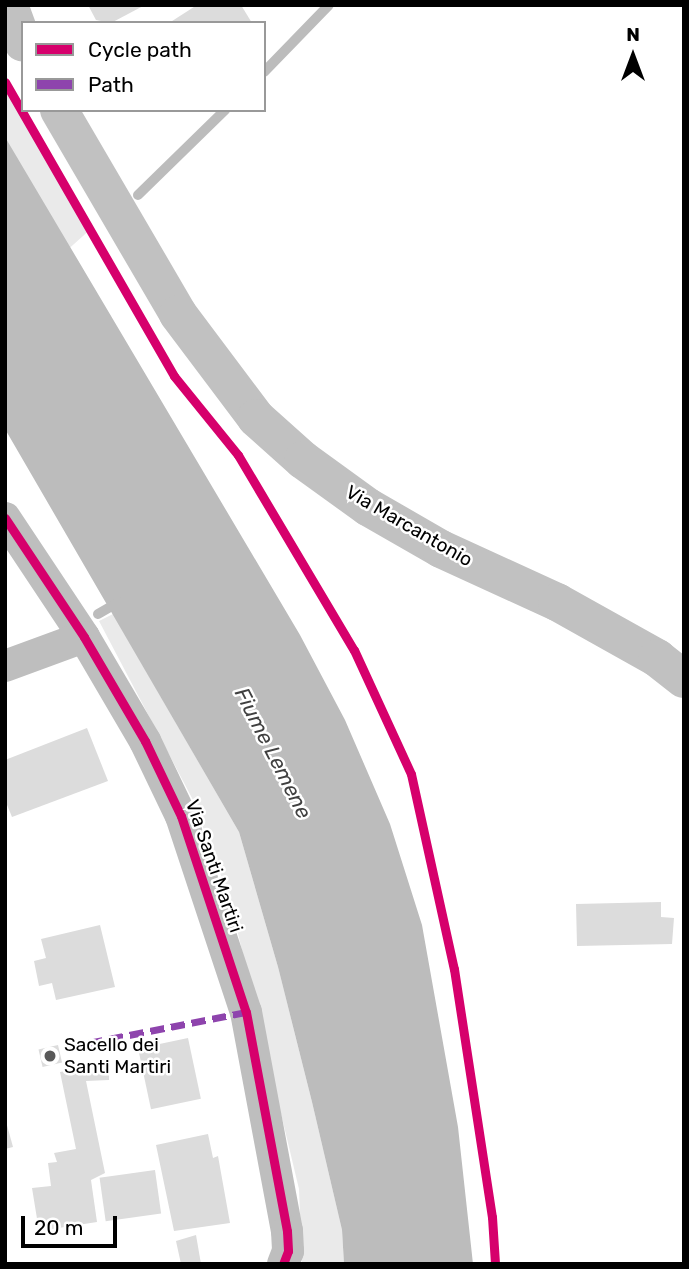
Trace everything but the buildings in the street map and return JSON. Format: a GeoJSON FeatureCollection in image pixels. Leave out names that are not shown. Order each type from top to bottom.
{"type":"FeatureCollection","features":[{"type":"Feature","properties":{"kind":"main road"},"geometry":{"type":"LineString","coordinates":[[9,5],[21,38]]}},
{"type":"Feature","properties":{"kind":"main road","name":"Via Marcantonio"},"geometry":{"type":"LineString","coordinates":[[60,112],[178,314],[256,418],[303,460],[389,519],[441,549],[557,602],[657,658],[684,679]]}},
{"type":"Feature","properties":{"kind":"street","name":"Via Santi Martiri"},"geometry":{"type":"LineString","coordinates":[[5,518],[84,637],[145,741],[181,816],[246,1012],[287,1231],[288,1251],[283,1264]]}},
{"type":"Feature","properties":{"kind":"street"},"geometry":{"type":"LineString","coordinates":[[5,666],[84,637]]}},
{"type":"Feature","properties":{"kind":"shaded area"},"geometry":{"type":"Polygon","coordinates":[[[5,86],[93,227],[5,306],[5,86]]]}},
{"type":"Feature","properties":{"kind":"shaded area"},"geometry":{"type":"Polygon","coordinates":[[[113,614],[239,832],[278,967],[312,1102],[342,1230],[344,1264],[302,1264],[299,1189],[230,900],[193,800],[99,621],[113,614]]]}},
{"type":"Feature","properties":{"kind":"water","name":"Fiume Lemene"},"geometry":{"type":"Polygon","coordinates":[[[5,137],[300,635],[345,720],[390,824],[422,925],[458,1127],[473,1264],[344,1264],[342,1230],[312,1102],[278,967],[239,832],[5,429],[5,137]]]}},
{"type":"Feature","properties":{"kind":"waterway"},"geometry":{"type":"LineString","coordinates":[[266,70],[329,5]]}},
{"type":"Feature","properties":{"kind":"waterway"},"geometry":{"type":"LineString","coordinates":[[138,195],[223,112]]}},
{"type":"Feature","properties":{"kind":"waterway"},"geometry":{"type":"LineString","coordinates":[[98,614],[119,602]]}},
{"type":"Feature","properties":{"kind":"marked path"},"geometry":{"type":"LineString","coordinates":[[68,1047],[246,1012]]}},
{"type":"Feature","properties":{"kind":"cycle path"},"geometry":{"type":"LineString","coordinates":[[5,82],[21,110]]}},
{"type":"Feature","properties":{"kind":"cycle path"},"geometry":{"type":"LineString","coordinates":[[22,112],[174,376],[238,455],[354,650],[411,774],[454,969],[492,1217],[495,1264]]}},
{"type":"Feature","properties":{"kind":"cycle path"},"geometry":{"type":"LineString","coordinates":[[5,518],[84,637],[145,741],[181,816],[246,1012],[287,1231],[288,1251],[283,1264]]}},
{"type":"Feature","properties":{"kind":"place","name":"Sacello dei Santi Martiri"},"geometry":{"type":"Point","coordinates":[50,1056]}}]}
